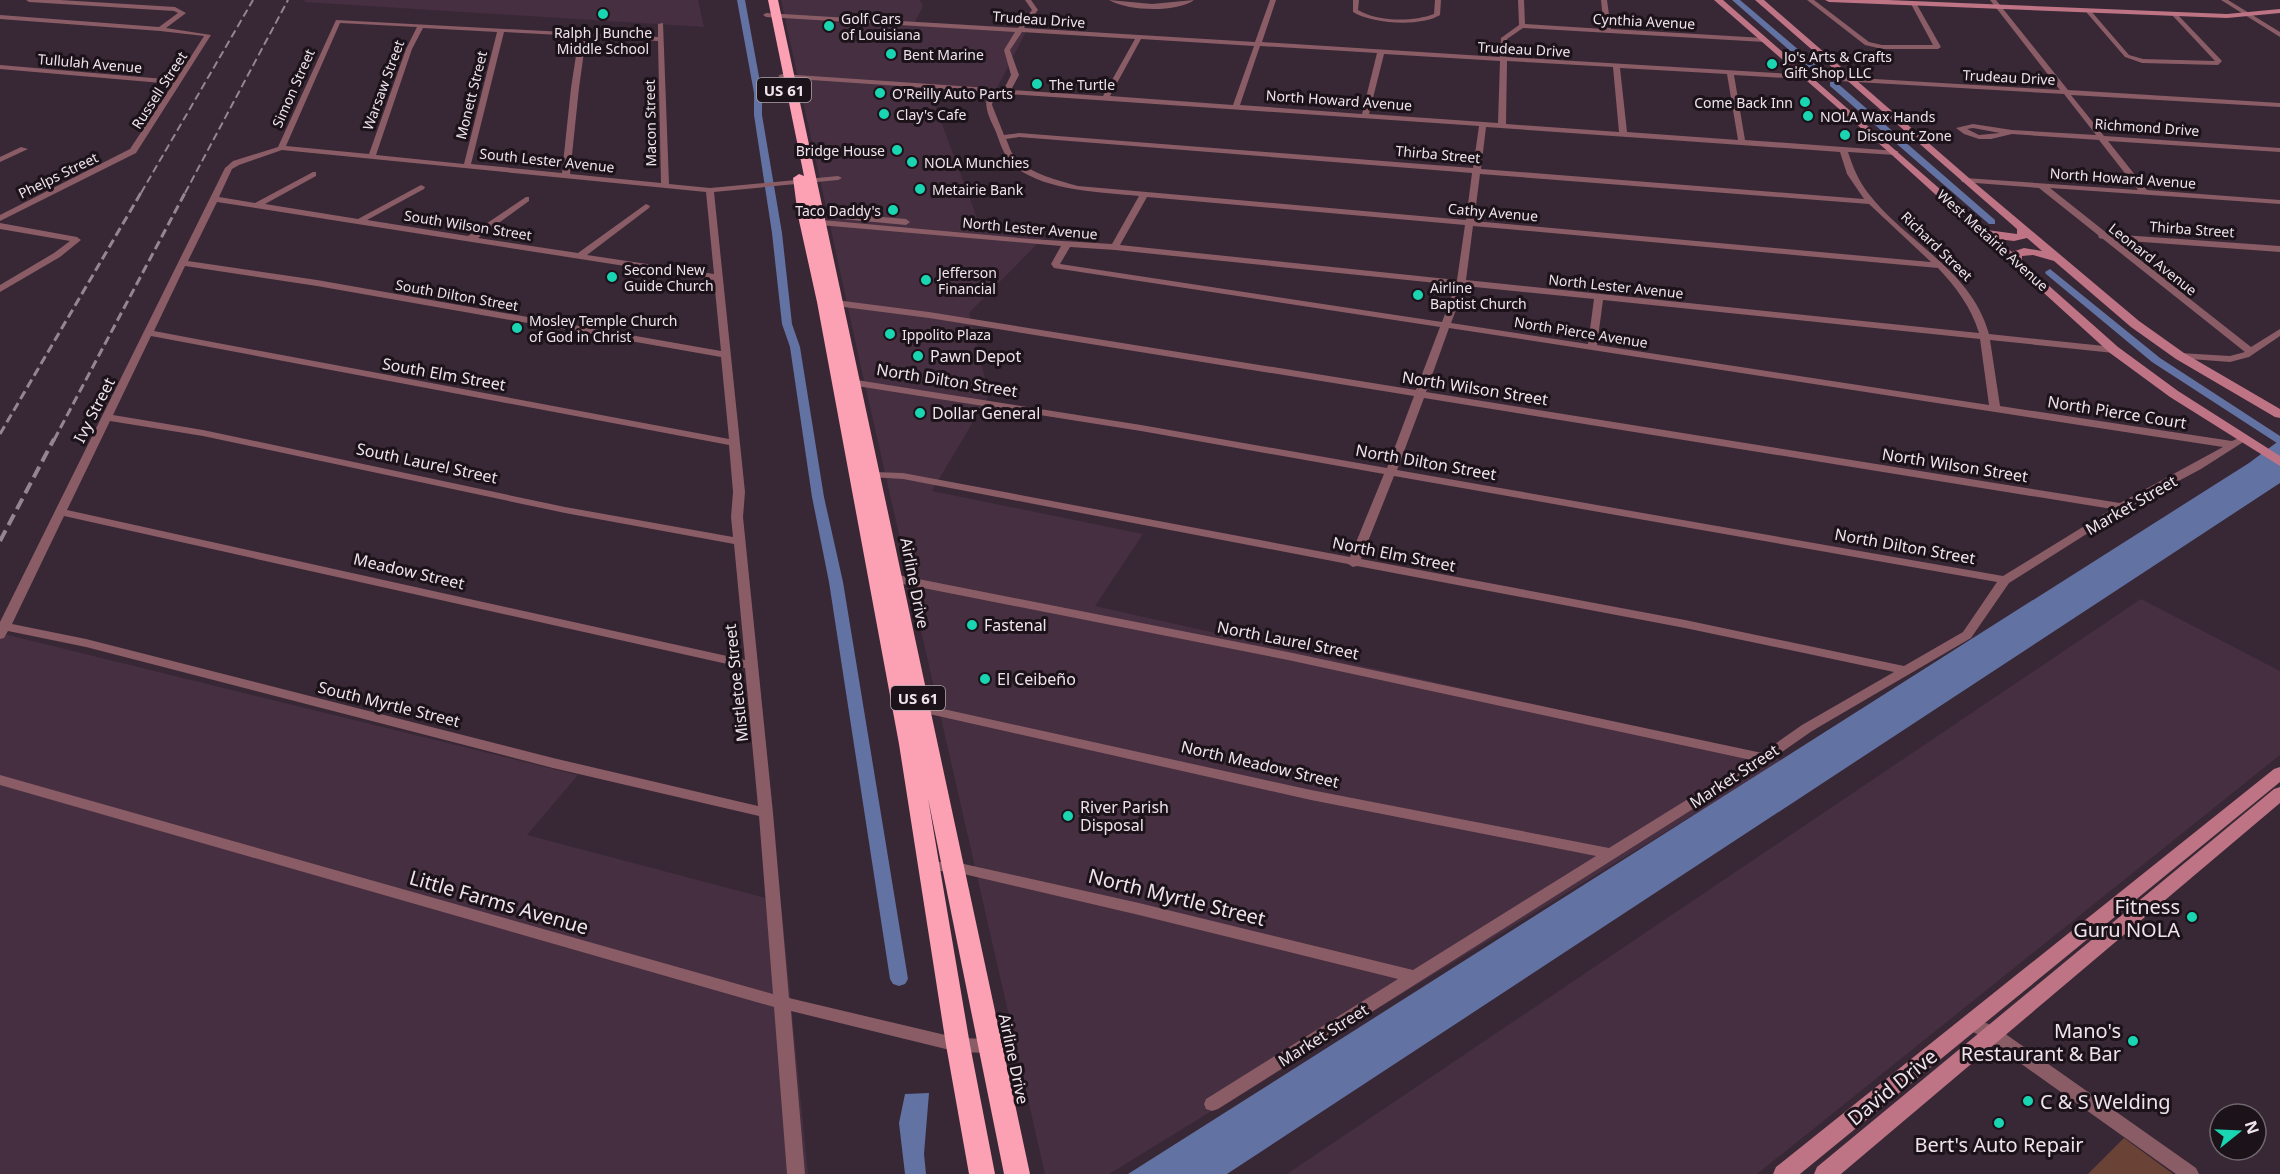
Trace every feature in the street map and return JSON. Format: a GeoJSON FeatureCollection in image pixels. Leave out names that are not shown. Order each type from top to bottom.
{"type":"FeatureCollection","features":[{"type":"Feature","properties":{"kind":"highway","name":"Airline Drive"},"geometry":{"type":"LineString","coordinates":[[764,0],[771,15],[786,76],[812,218],[847,381],[911,708],[929,866],[982,1174]]}},
{"type":"Feature","properties":{"kind":"highway","name":"Airline Drive"},"geometry":{"type":"LineString","coordinates":[[771,15],[774,0]]}},
{"type":"Feature","properties":{"kind":"highway","name":"Airline Drive"},"geometry":{"type":"LineString","coordinates":[[847,381],[873,475],[886,577]]}},
{"type":"Feature","properties":{"kind":"highway","name":"Airline Drive"},"geometry":{"type":"LineString","coordinates":[[911,708],[955,867],[1017,1174]]}},
{"type":"Feature","properties":{"kind":"main road","name":"West Metairie Avenue"},"geometry":{"type":"LineString","coordinates":[[1718,0],[1978,226],[2114,350],[2244,443],[2280,462]]}},
{"type":"Feature","properties":{"kind":"main road","name":"West Metairie Avenue"},"geometry":{"type":"LineString","coordinates":[[1759,0],[1965,180],[2135,324],[2180,356],[2280,414]]}},
{"type":"Feature","properties":{"kind":"main road"},"geometry":{"type":"LineString","coordinates":[[1829,0],[2175,15],[2248,15],[2280,11]]}},
{"type":"Feature","properties":{"kind":"main road"},"geometry":{"type":"LineString","coordinates":[[1978,226],[1992,234],[2014,239],[2023,237],[2022,228]]}},
{"type":"Feature","properties":{"kind":"main road"},"geometry":{"type":"LineString","coordinates":[[2017,261],[2016,254],[2024,251],[2034,252],[2051,257],[2068,267]]}},
{"type":"Feature","properties":{"kind":"main road","name":"David Drive"},"geometry":{"type":"LineString","coordinates":[[1784,1174],[2280,773]]}},
{"type":"Feature","properties":{"kind":"main road","name":"David Drive"},"geometry":{"type":"LineString","coordinates":[[1825,1174],[2280,793]]}},
{"type":"Feature","properties":{"kind":"street"},"geometry":{"type":"LineString","coordinates":[[0,17],[160,29],[183,13],[175,9],[29,0]]}},
{"type":"Feature","properties":{"kind":"street"},"geometry":{"type":"LineString","coordinates":[[1007,90],[1015,75],[1007,50],[1035,10],[1028,0]]}},
{"type":"Feature","properties":{"kind":"street"},"geometry":{"type":"LineString","coordinates":[[1112,0],[1121,3],[1174,7],[1191,0]]}},
{"type":"Feature","properties":{"kind":"street"},"geometry":{"type":"LineString","coordinates":[[1236,107],[1273,0]]}},
{"type":"Feature","properties":{"kind":"street"},"geometry":{"type":"LineString","coordinates":[[1356,0],[1355,11],[1359,15],[1410,20],[1433,18],[1437,15],[1438,0]]}},
{"type":"Feature","properties":{"kind":"street"},"geometry":{"type":"LineString","coordinates":[[1502,125],[1504,38],[1522,26],[1521,0]]}},
{"type":"Feature","properties":{"kind":"street"},"geometry":{"type":"LineString","coordinates":[[1604,0],[1608,31]]}},
{"type":"Feature","properties":{"kind":"street"},"geometry":{"type":"LineString","coordinates":[[1810,0],[1867,44],[1882,47],[1934,49],[1938,47],[1914,4]]}},
{"type":"Feature","properties":{"kind":"street"},"geometry":{"type":"LineString","coordinates":[[1993,0],[2145,193]]}},
{"type":"Feature","properties":{"kind":"street"},"geometry":{"type":"LineString","coordinates":[[2223,0],[2265,23],[2280,35]]}},
{"type":"Feature","properties":{"kind":"street"},"geometry":{"type":"LineString","coordinates":[[2089,12],[2131,58],[2153,62],[2218,63],[2219,61],[2175,15]]}},
{"type":"Feature","properties":{"kind":"street","name":"Trudeau Drive"},"geometry":{"type":"LineString","coordinates":[[771,15],[1809,79],[2280,105]]}},
{"type":"Feature","properties":{"kind":"street","name":"Simon Street"},"geometry":{"type":"LineString","coordinates":[[214,199],[229,168],[236,163],[281,148],[338,21],[421,25]]}},
{"type":"Feature","properties":{"kind":"street","name":"Macon Street"},"geometry":{"type":"LineString","coordinates":[[661,24],[665,186]]}},
{"type":"Feature","properties":{"kind":"street"},"geometry":{"type":"LineString","coordinates":[[421,25],[662,39]]}},
{"type":"Feature","properties":{"kind":"street","name":"Warsaw Street"},"geometry":{"type":"LineString","coordinates":[[372,156],[409,49],[421,25]]}},
{"type":"Feature","properties":{"kind":"street","name":"Cynthia Avenue"},"geometry":{"type":"LineString","coordinates":[[1522,26],[1764,40]]}},
{"type":"Feature","properties":{"kind":"street","name":"Russell Street"},"geometry":{"type":"LineString","coordinates":[[128,155],[133,151],[208,35],[160,29]]}},
{"type":"Feature","properties":{"kind":"street","name":"Monett Street"},"geometry":{"type":"LineString","coordinates":[[466,166],[501,30]]}},
{"type":"Feature","properties":{"kind":"street"},"geometry":{"type":"LineString","coordinates":[[566,176],[583,35]]}},
{"type":"Feature","properties":{"kind":"street"},"geometry":{"type":"LineString","coordinates":[[1106,97],[1139,37]]}},
{"type":"Feature","properties":{"kind":"street"},"geometry":{"type":"LineString","coordinates":[[1365,116],[1381,53]]}},
{"type":"Feature","properties":{"kind":"street","name":"Tullulah Avenue"},"geometry":{"type":"LineString","coordinates":[[0,67],[177,82]]}},
{"type":"Feature","properties":{"kind":"street"},"geometry":{"type":"LineString","coordinates":[[1616,67],[1623,134]]}},
{"type":"Feature","properties":{"kind":"street"},"geometry":{"type":"LineString","coordinates":[[1730,74],[1742,143]]}},
{"type":"Feature","properties":{"kind":"street","name":"North Howard Avenue"},"geometry":{"type":"LineString","coordinates":[[786,76],[1895,153]]}},
{"type":"Feature","properties":{"kind":"street","name":"Cathy Avenue"},"geometry":{"type":"LineString","coordinates":[[991,89],[988,105],[1009,155],[1017,164],[1047,180],[1078,188],[1939,265]]}},
{"type":"Feature","properties":{"kind":"street"},"geometry":{"type":"LineString","coordinates":[[1353,563],[1413,417],[1461,284],[1483,124]]}},
{"type":"Feature","properties":{"kind":"street","name":"Richmond Drive"},"geometry":{"type":"LineString","coordinates":[[2012,132],[1985,138],[1971,136],[1960,128],[1972,126],[2012,132],[2280,150]]}},
{"type":"Feature","properties":{"kind":"street","name":"Thirba Street"},"geometry":{"type":"LineString","coordinates":[[1002,137],[1019,135],[1871,202]]}},
{"type":"Feature","properties":{"kind":"street","name":"South Lester Avenue"},"geometry":{"type":"LineString","coordinates":[[281,148],[710,190],[838,178]]}},
{"type":"Feature","properties":{"kind":"street"},"geometry":{"type":"LineString","coordinates":[[0,160],[24,149]]}},
{"type":"Feature","properties":{"kind":"street","name":"Richard Street"},"geometry":{"type":"LineString","coordinates":[[1843,150],[1850,172],[1871,202],[1939,265],[1974,306],[1985,337],[1995,409]]}},
{"type":"Feature","properties":{"kind":"street","name":"Phelps Street"},"geometry":{"type":"LineString","coordinates":[[0,218],[128,155]]}},
{"type":"Feature","properties":{"kind":"street"},"geometry":{"type":"LineString","coordinates":[[258,206],[313,174]]}},
{"type":"Feature","properties":{"kind":"street","name":"North Howard Avenue"},"geometry":{"type":"LineString","coordinates":[[1965,180],[2280,202]]}},
{"type":"Feature","properties":{"kind":"street","name":"Leonard Avenue"},"geometry":{"type":"LineString","coordinates":[[2041,185],[2102,236],[2250,351]]}},
{"type":"Feature","properties":{"kind":"street"},"geometry":{"type":"LineString","coordinates":[[360,221],[421,187]]}},
{"type":"Feature","properties":{"kind":"street","name":"Mistletoe Street"},"geometry":{"type":"LineString","coordinates":[[710,190],[734,443],[750,665],[766,813],[796,1174]]}},
{"type":"Feature","properties":{"kind":"street"},"geometry":{"type":"LineString","coordinates":[[1115,247],[1144,194]]}},
{"type":"Feature","properties":{"kind":"street","name":"South Wilson Street"},"geometry":{"type":"LineString","coordinates":[[214,199],[718,278]]}},
{"type":"Feature","properties":{"kind":"street","name":"Ivy Street"},"geometry":{"type":"LineString","coordinates":[[2,630],[214,199]]}},
{"type":"Feature","properties":{"kind":"street"},"geometry":{"type":"LineString","coordinates":[[470,239],[526,199]]}},
{"type":"Feature","properties":{"kind":"street"},"geometry":{"type":"LineString","coordinates":[[580,256],[646,206]]}},
{"type":"Feature","properties":{"kind":"street","name":"North Lester Avenue"},"geometry":{"type":"LineString","coordinates":[[812,218],[904,222],[945,230],[1067,244],[1115,247],[2114,350]]}},
{"type":"Feature","properties":{"kind":"street","name":"North Lester Avenue"},"geometry":{"type":"LineString","coordinates":[[812,218],[897,230],[945,230],[1089,239],[1115,247]]}},
{"type":"Feature","properties":{"kind":"street"},"geometry":{"type":"LineString","coordinates":[[897,230],[904,222]]}},
{"type":"Feature","properties":{"kind":"street"},"geometry":{"type":"LineString","coordinates":[[0,226],[77,240],[0,290]]}},
{"type":"Feature","properties":{"kind":"street","name":"Thirba Street"},"geometry":{"type":"LineString","coordinates":[[2102,236],[2280,249]]}},
{"type":"Feature","properties":{"kind":"street","name":"North Pierce Avenue"},"geometry":{"type":"LineString","coordinates":[[1067,244],[1056,265],[1995,409]]}},
{"type":"Feature","properties":{"kind":"street","name":"South Dilton Street"},"geometry":{"type":"LineString","coordinates":[[183,263],[317,283],[726,355]]}},
{"type":"Feature","properties":{"kind":"street"},"geometry":{"type":"LineString","coordinates":[[1592,347],[1599,298]]}},
{"type":"Feature","properties":{"kind":"street","name":"North Wilson Street"},"geometry":{"type":"LineString","coordinates":[[830,302],[2122,507]]}},
{"type":"Feature","properties":{"kind":"street"},"geometry":{"type":"LineString","coordinates":[[2180,356],[2230,359],[2246,355],[2280,332]]}},
{"type":"Feature","properties":{"kind":"street","name":"South Elm Street"},"geometry":{"type":"LineString","coordinates":[[149,333],[734,443]]}},
{"type":"Feature","properties":{"kind":"street","name":"North Dilton Street"},"geometry":{"type":"LineString","coordinates":[[847,381],[1141,428],[2005,580]]}},
{"type":"Feature","properties":{"kind":"street","name":"North Pierce Court"},"geometry":{"type":"LineString","coordinates":[[1995,409],[2244,443]]}},
{"type":"Feature","properties":{"kind":"street","name":"South Laurel Street"},"geometry":{"type":"LineString","coordinates":[[107,417],[203,433],[565,510],[740,542]]}},
{"type":"Feature","properties":{"kind":"street","name":"Market Street"},"geometry":{"type":"LineString","coordinates":[[1212,1104],[1764,758],[1807,728],[1967,635],[2005,580],[2122,507],[2244,443]]}},
{"type":"Feature","properties":{"kind":"street","name":"North Elm Street"},"geometry":{"type":"LineString","coordinates":[[873,475],[903,476],[1353,563],[1685,624],[1908,671]]}},
{"type":"Feature","properties":{"kind":"street","name":"Meadow Street"},"geometry":{"type":"LineString","coordinates":[[60,512],[750,665]]}},
{"type":"Feature","properties":{"kind":"street","name":"North Laurel Street"},"geometry":{"type":"LineString","coordinates":[[886,577],[1288,656],[1764,758]]}},
{"type":"Feature","properties":{"kind":"street","name":"South Myrtle Street"},"geometry":{"type":"LineString","coordinates":[[2,630],[86,643],[553,763],[766,813]]}},
{"type":"Feature","properties":{"kind":"street","name":"North Meadow Street"},"geometry":{"type":"LineString","coordinates":[[911,708],[1311,795],[1610,854]]}},
{"type":"Feature","properties":{"kind":"street","name":"Little Farms Avenue"},"geometry":{"type":"LineString","coordinates":[[0,780],[782,1004],[958,1044],[991,1046]]}},
{"type":"Feature","properties":{"kind":"street","name":"North Myrtle Street"},"geometry":{"type":"LineString","coordinates":[[929,866],[955,867],[1139,909],[1414,977]]}},
{"type":"Feature","properties":{"kind":"street"},"geometry":{"type":"LineString","coordinates":[[1971,1023],[1991,1033],[2190,1174]]}},
{"type":"Feature","properties":{"kind":"shaded area","name":"Ralph J Bunche Middle School"},"geometry":{"type":"Polygon","coordinates":[[[305,0],[698,0],[704,27],[304,2],[305,0]]]}},
{"type":"Feature","properties":{"kind":"shaded area"},"geometry":{"type":"Polygon","coordinates":[[[781,0],[920,0],[923,6],[915,22],[1028,28],[993,96],[930,92],[980,226],[1048,233],[969,313],[989,395],[932,491],[1143,534],[1095,606],[1783,760],[1109,1174],[1045,1174],[862,372],[781,0]]]}},
{"type":"Feature","properties":{"kind":"shaded area"},"geometry":{"type":"Polygon","coordinates":[[[2141,599],[2280,671],[2280,755],[1757,1174],[1287,1174],[2141,599]]]}},
{"type":"Feature","properties":{"kind":"shaded area"},"geometry":{"type":"Polygon","coordinates":[[[0,633],[578,775],[527,835],[781,902],[808,1174],[0,1174],[0,633]]]}},
{"type":"Feature","properties":{"kind":"shaded area"},"geometry":{"type":"Polygon","coordinates":[[[2124,1138],[2173,1174],[2088,1174],[2124,1138]]]}},
{"type":"Feature","properties":{"kind":"water"},"geometry":{"type":"Polygon","coordinates":[[[2280,440],[2280,483],[1227,1174],[1128,1174],[2249,463],[2280,440]]]}},
{"type":"Feature","properties":{"kind":"water"},"geometry":{"type":"Polygon","coordinates":[[[929,1093],[924,1154],[926,1174],[905,1174],[899,1123],[905,1094],[929,1093]]]}},
{"type":"Feature","properties":{"kind":"waterway"},"geometry":{"type":"LineString","coordinates":[[741,0],[758,93],[758,115],[777,233],[787,324],[795,347],[818,497],[836,582],[899,979]]}},
{"type":"Feature","properties":{"kind":"waterway"},"geometry":{"type":"LineString","coordinates":[[1736,0],[1824,76]]}},
{"type":"Feature","properties":{"kind":"waterway"},"geometry":{"type":"LineString","coordinates":[[1833,84],[1992,222]]}},
{"type":"Feature","properties":{"kind":"waterway"},"geometry":{"type":"LineString","coordinates":[[2050,272],[2156,360],[2280,441]]}},
{"type":"Feature","properties":{"kind":"railway"},"geometry":{"type":"LineString","coordinates":[[141,193],[253,0]]}},
{"type":"Feature","properties":{"kind":"railway"},"geometry":{"type":"LineString","coordinates":[[185,193],[288,0]]}},
{"type":"Feature","properties":{"kind":"railway"},"geometry":{"type":"LineString","coordinates":[[0,434],[142,191]]}},
{"type":"Feature","properties":{"kind":"railway"},"geometry":{"type":"LineString","coordinates":[[54,440],[186,191]]}},
{"type":"Feature","properties":{"kind":"railway"},"geometry":{"type":"LineString","coordinates":[[0,541],[54,439]]}},
{"type":"Feature","properties":{"kind":"place","name":"Ralph J Bunche Middle School"},"geometry":{"type":"Point","coordinates":[603,14]}},
{"type":"Feature","properties":{"kind":"place","name":"Golf Cars of Louisiana"},"geometry":{"type":"Point","coordinates":[829,26]}},
{"type":"Feature","properties":{"kind":"place","name":"Bent Marine"},"geometry":{"type":"Point","coordinates":[891,54]}},
{"type":"Feature","properties":{"kind":"place","name":"Jo's Arts & Crafts Gift Shop LLC"},"geometry":{"type":"Point","coordinates":[1772,64]}},
{"type":"Feature","properties":{"kind":"place","name":"The Turtle"},"geometry":{"type":"Point","coordinates":[1037,84]}},
{"type":"Feature","properties":{"kind":"place","name":"O'Reilly Auto Parts"},"geometry":{"type":"Point","coordinates":[880,93]}},
{"type":"Feature","properties":{"kind":"place","name":"Come Back Inn"},"geometry":{"type":"Point","coordinates":[1805,102]}},
{"type":"Feature","properties":{"kind":"place","name":"Clay's Cafe"},"geometry":{"type":"Point","coordinates":[884,114]}},
{"type":"Feature","properties":{"kind":"place","name":"NOLA Wax Hands"},"geometry":{"type":"Point","coordinates":[1808,116]}},
{"type":"Feature","properties":{"kind":"place","name":"Discount Zone"},"geometry":{"type":"Point","coordinates":[1845,135]}},
{"type":"Feature","properties":{"kind":"place","name":"Bridge House"},"geometry":{"type":"Point","coordinates":[897,150]}},
{"type":"Feature","properties":{"kind":"place","name":"NOLA Munchies"},"geometry":{"type":"Point","coordinates":[912,162]}},
{"type":"Feature","properties":{"kind":"place","name":"Metairie Bank"},"geometry":{"type":"Point","coordinates":[920,189]}},
{"type":"Feature","properties":{"kind":"place","name":"Taco Daddy's"},"geometry":{"type":"Point","coordinates":[893,210]}},
{"type":"Feature","properties":{"kind":"place","name":"Second New Guide Church"},"geometry":{"type":"Point","coordinates":[612,277]}},
{"type":"Feature","properties":{"kind":"place","name":"Jefferson Financial"},"geometry":{"type":"Point","coordinates":[926,280]}},
{"type":"Feature","properties":{"kind":"place","name":"Airline Baptist Church"},"geometry":{"type":"Point","coordinates":[1418,295]}},
{"type":"Feature","properties":{"kind":"place","name":"Mosley Temple Church of God in Christ"},"geometry":{"type":"Point","coordinates":[517,328]}},
{"type":"Feature","properties":{"kind":"place","name":"Ippolito Plaza"},"geometry":{"type":"Point","coordinates":[890,334]}},
{"type":"Feature","properties":{"kind":"place","name":"Pawn Depot"},"geometry":{"type":"Point","coordinates":[918,356]}},
{"type":"Feature","properties":{"kind":"place","name":"Dollar General"},"geometry":{"type":"Point","coordinates":[920,413]}},
{"type":"Feature","properties":{"kind":"place","name":"Fastenal"},"geometry":{"type":"Point","coordinates":[972,625]}},
{"type":"Feature","properties":{"kind":"place","name":"El Ceibeño"},"geometry":{"type":"Point","coordinates":[985,679]}},
{"type":"Feature","properties":{"kind":"place","name":"River Parish Disposal"},"geometry":{"type":"Point","coordinates":[1068,816]}},
{"type":"Feature","properties":{"kind":"place","name":"Fitness Guru NOLA"},"geometry":{"type":"Point","coordinates":[2192,917]}},
{"type":"Feature","properties":{"kind":"place","name":"Mano's Restaurant & Bar"},"geometry":{"type":"Point","coordinates":[2133,1041]}},
{"type":"Feature","properties":{"kind":"place","name":"C & S Welding"},"geometry":{"type":"Point","coordinates":[2028,1101]}},
{"type":"Feature","properties":{"kind":"place","name":"Bert's Auto Repair"},"geometry":{"type":"Point","coordinates":[1999,1123]}}]}
